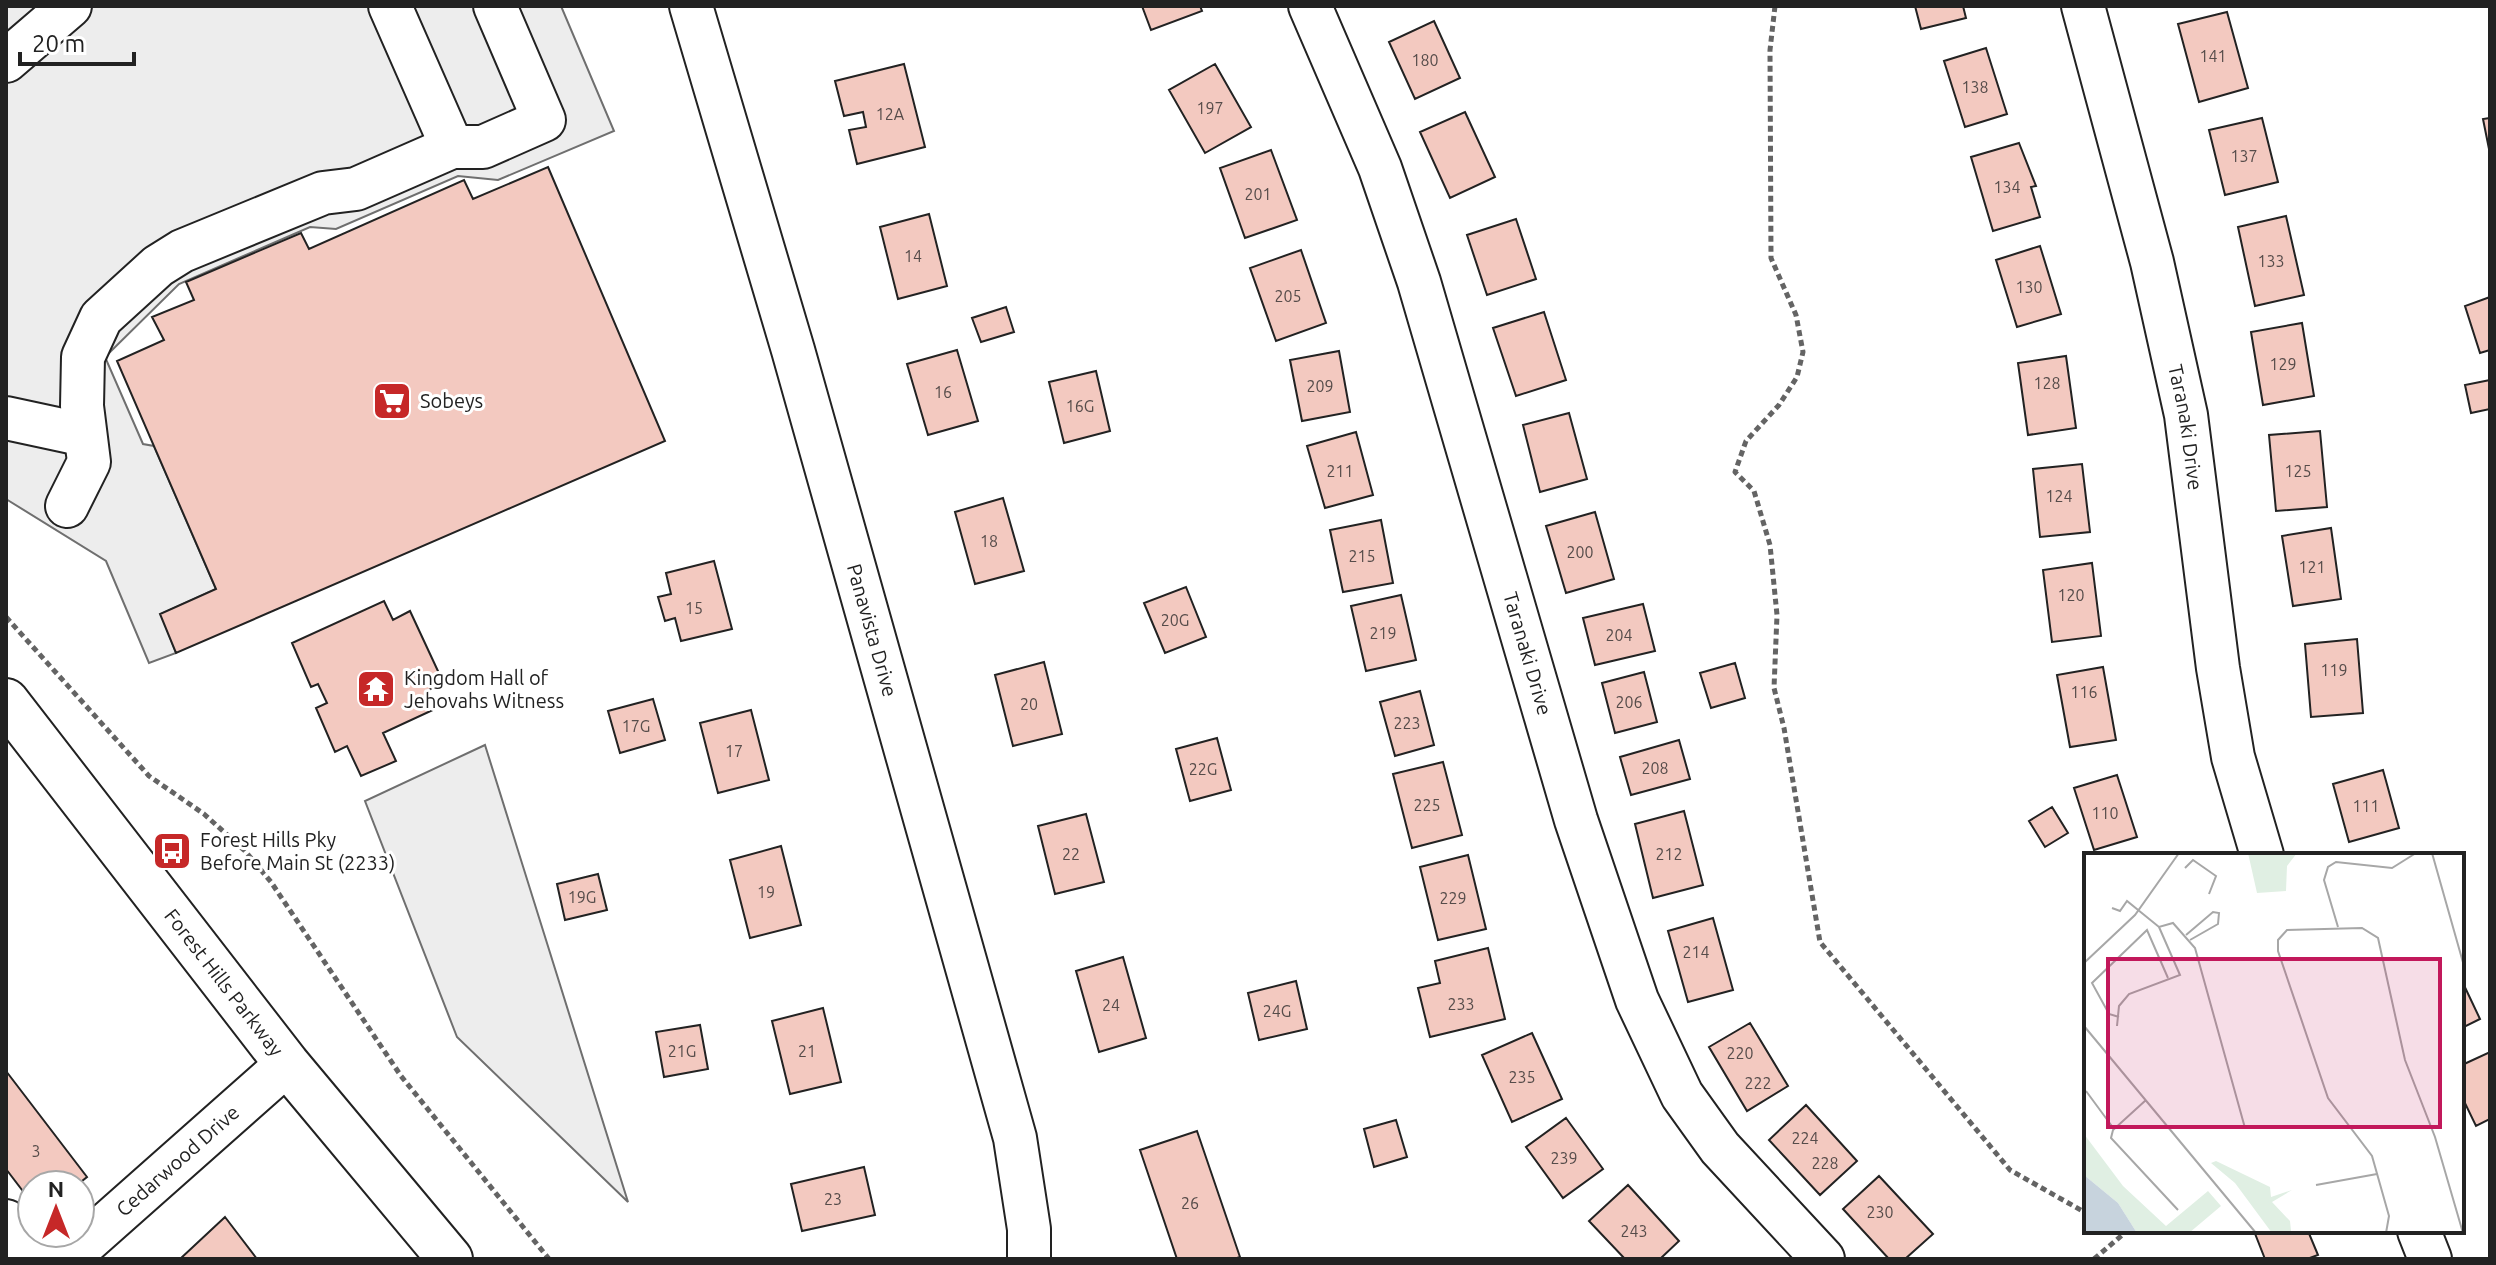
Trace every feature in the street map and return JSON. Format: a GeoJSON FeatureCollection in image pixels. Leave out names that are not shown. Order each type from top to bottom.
{"type":"FeatureCollection","features":[{"type":"Feature","properties":{"kind":"main road","name":"Forest Hills Parkway"},"geometry":{"type":"LineString","coordinates":[[6,701],[287,1064],[450,1259]]}},
{"type":"Feature","properties":{"kind":"street"},"geometry":{"type":"LineString","coordinates":[[390,6],[452,147]]}},
{"type":"Feature","properties":{"kind":"street"},"geometry":{"type":"LineString","coordinates":[[67,506],[89,462],[85,435],[83,357],[101,318],[158,266],[182,251],[323,193],[356,189],[452,147],[483,147],[544,120],[495,6]]}},
{"type":"Feature","properties":{"kind":"street","name":"Panavista Drive"},"geometry":{"type":"LineString","coordinates":[[691,6],[793,350],[1015,1138],[1029,1229],[1029,1259]]}},
{"type":"Feature","properties":{"kind":"street","name":"Taranaki Drive"},"geometry":{"type":"LineString","coordinates":[[1310,6],[1380,168],[1419,282],[1576,820],[1637,1000],[1682,1095],[1712,1138],[1823,1259]]}},
{"type":"Feature","properties":{"kind":"street","name":"Taranaki Drive"},"geometry":{"type":"LineString","coordinates":[[2083,6],[2152,262],[2186,415],[2218,668],[2233,757],[2261,853]]}},
{"type":"Feature","properties":{"kind":"street"},"geometry":{"type":"LineString","coordinates":[[6,61],[52,10]]}},
{"type":"Feature","properties":{"kind":"street"},"geometry":{"type":"LineString","coordinates":[[6,418],[85,435]]}},
{"type":"Feature","properties":{"kind":"street","name":"Cedarwood Drive"},"geometry":{"type":"LineString","coordinates":[[67,1259],[287,1064]]}},
{"type":"Feature","properties":{"kind":"street"},"geometry":{"type":"LineString","coordinates":[[6,1221],[35,1259]]}},
{"type":"Feature","properties":{"kind":"street"},"geometry":{"type":"LineString","coordinates":[[2420,1233],[2430,1259]]}},
{"type":"Feature","properties":{"kind":"path"},"geometry":{"type":"LineString","coordinates":[[1775,6],[1770,64],[1771,258],[1796,315],[1803,352],[1797,377],[1779,405],[1746,441],[1735,472],[1754,491],[1770,545],[1777,615],[1774,688],[1784,728],[1820,942],[2010,1170],[2084,1212]]}},
{"type":"Feature","properties":{"kind":"path"},"geometry":{"type":"LineString","coordinates":[[6,617],[149,776],[204,814],[245,851],[271,882],[401,1076],[549,1259]]}},
{"type":"Feature","properties":{"kind":"path"},"geometry":{"type":"LineString","coordinates":[[2094,1259],[2125,1233]]}},
{"type":"Feature","properties":{"kind":"shaded area"},"geometry":{"type":"Polygon","coordinates":[[[6,6],[561,6],[614,131],[498,180],[458,176],[336,229],[310,227],[179,284],[105,357],[143,444],[154,446],[216,589],[161,614],[176,653],[149,663],[106,561],[6,499],[6,6]]]}},
{"type":"Feature","properties":{"kind":"shaded area"},"geometry":{"type":"Polygon","coordinates":[[[485,745],[628,1202],[457,1037],[365,801],[485,745]]]}},
{"type":"Feature","properties":{"kind":"building"},"geometry":{"type":"Polygon","coordinates":[[[1142,6],[1200,6],[1202,11],[1151,30],[1142,6]]]}},
{"type":"Feature","properties":{"kind":"building"},"geometry":{"type":"Polygon","coordinates":[[[1915,6],[1963,6],[1966,18],[1921,29],[1915,6]]]}},
{"type":"Feature","properties":{"kind":"building"},"geometry":{"type":"Polygon","coordinates":[[[2227,12],[2248,88],[2199,102],[2178,24],[2227,12]]]}},
{"type":"Feature","properties":{"kind":"building"},"geometry":{"type":"Polygon","coordinates":[[[1434,21],[1460,78],[1415,99],[1389,42],[1434,21]]]}},
{"type":"Feature","properties":{"kind":"building"},"geometry":{"type":"Polygon","coordinates":[[[1986,48],[2007,114],[1965,127],[1944,61],[1986,48]]]}},
{"type":"Feature","properties":{"kind":"building"},"geometry":{"type":"Polygon","coordinates":[[[904,64],[925,147],[857,164],[849,130],[866,127],[863,112],[844,116],[835,81],[904,64]]]}},
{"type":"Feature","properties":{"kind":"building"},"geometry":{"type":"Polygon","coordinates":[[[1215,64],[1251,127],[1205,153],[1169,90],[1215,64]]]}},
{"type":"Feature","properties":{"kind":"building"},"geometry":{"type":"Polygon","coordinates":[[[1465,112],[1495,177],[1450,198],[1420,132],[1465,112]]]}},
{"type":"Feature","properties":{"kind":"building"},"geometry":{"type":"Polygon","coordinates":[[[2262,118],[2278,182],[2225,195],[2209,130],[2262,118]]]}},
{"type":"Feature","properties":{"kind":"building"},"geometry":{"type":"Polygon","coordinates":[[[2490,118],[2490,149],[2489,149],[2483,119],[2490,118]]]}},
{"type":"Feature","properties":{"kind":"building"},"geometry":{"type":"Polygon","coordinates":[[[2019,143],[2036,186],[2031,187],[2040,217],[1993,231],[1971,157],[2019,143]]]}},
{"type":"Feature","properties":{"kind":"building"},"geometry":{"type":"Polygon","coordinates":[[[1271,150],[1297,220],[1245,238],[1220,168],[1271,150]]]}},
{"type":"Feature","properties":{"kind":"building","name":"Sobeys"},"geometry":{"type":"Polygon","coordinates":[[[548,167],[665,441],[176,653],[160,614],[216,589],[117,361],[164,340],[152,317],[194,300],[186,282],[301,233],[309,249],[464,180],[473,199],[548,167]]]}},
{"type":"Feature","properties":{"kind":"building"},"geometry":{"type":"Polygon","coordinates":[[[929,214],[947,286],[898,299],[880,227],[929,214]]]}},
{"type":"Feature","properties":{"kind":"building"},"geometry":{"type":"Polygon","coordinates":[[[2286,216],[2304,295],[2255,306],[2238,227],[2286,216]]]}},
{"type":"Feature","properties":{"kind":"building"},"geometry":{"type":"Polygon","coordinates":[[[1516,219],[1536,279],[1487,295],[1467,235],[1516,219]]]}},
{"type":"Feature","properties":{"kind":"building"},"geometry":{"type":"Polygon","coordinates":[[[2040,246],[2061,314],[2017,327],[1996,260],[2040,246]]]}},
{"type":"Feature","properties":{"kind":"building"},"geometry":{"type":"Polygon","coordinates":[[[1301,250],[1326,323],[1276,341],[1250,268],[1301,250]]]}},
{"type":"Feature","properties":{"kind":"building"},"geometry":{"type":"Polygon","coordinates":[[[2490,297],[2490,350],[2480,353],[2465,306],[2490,297]]]}},
{"type":"Feature","properties":{"kind":"building"},"geometry":{"type":"Polygon","coordinates":[[[1006,307],[1014,332],[981,342],[972,318],[1006,307]]]}},
{"type":"Feature","properties":{"kind":"building"},"geometry":{"type":"Polygon","coordinates":[[[1544,312],[1566,380],[1516,396],[1493,328],[1544,312]]]}},
{"type":"Feature","properties":{"kind":"building"},"geometry":{"type":"Polygon","coordinates":[[[2302,323],[2314,396],[2263,405],[2251,332],[2302,323]]]}},
{"type":"Feature","properties":{"kind":"building"},"geometry":{"type":"Polygon","coordinates":[[[957,350],[978,421],[928,435],[907,364],[957,350]]]}},
{"type":"Feature","properties":{"kind":"building"},"geometry":{"type":"Polygon","coordinates":[[[1339,351],[1350,412],[1302,421],[1290,360],[1339,351]]]}},
{"type":"Feature","properties":{"kind":"building"},"geometry":{"type":"Polygon","coordinates":[[[2066,356],[2076,428],[2028,435],[2018,363],[2066,356]]]}},
{"type":"Feature","properties":{"kind":"building"},"geometry":{"type":"Polygon","coordinates":[[[1096,371],[1110,431],[1064,443],[1049,382],[1096,371]]]}},
{"type":"Feature","properties":{"kind":"building"},"geometry":{"type":"Polygon","coordinates":[[[2490,380],[2490,409],[2471,413],[2465,385],[2490,380]]]}},
{"type":"Feature","properties":{"kind":"building"},"geometry":{"type":"Polygon","coordinates":[[[1569,413],[1587,479],[1540,492],[1523,425],[1569,413]]]}},
{"type":"Feature","properties":{"kind":"building"},"geometry":{"type":"Polygon","coordinates":[[[2320,431],[2327,507],[2276,511],[2269,435],[2320,431]]]}},
{"type":"Feature","properties":{"kind":"building"},"geometry":{"type":"Polygon","coordinates":[[[1356,432],[1373,495],[1325,508],[1307,446],[1356,432]]]}},
{"type":"Feature","properties":{"kind":"building"},"geometry":{"type":"Polygon","coordinates":[[[2082,464],[2090,532],[2040,537],[2033,469],[2082,464]]]}},
{"type":"Feature","properties":{"kind":"building"},"geometry":{"type":"Polygon","coordinates":[[[1003,498],[1024,571],[975,584],[955,512],[1003,498]]]}},
{"type":"Feature","properties":{"kind":"building"},"geometry":{"type":"Polygon","coordinates":[[[1595,512],[1614,579],[1566,593],[1546,526],[1595,512]]]}},
{"type":"Feature","properties":{"kind":"building"},"geometry":{"type":"Polygon","coordinates":[[[1381,520],[1393,583],[1343,592],[1330,530],[1381,520]]]}},
{"type":"Feature","properties":{"kind":"building"},"geometry":{"type":"Polygon","coordinates":[[[2331,528],[2341,599],[2293,606],[2282,536],[2331,528]]]}},
{"type":"Feature","properties":{"kind":"building"},"geometry":{"type":"Polygon","coordinates":[[[714,561],[732,629],[681,641],[675,618],[665,621],[658,597],[671,594],[666,573],[714,561]]]}},
{"type":"Feature","properties":{"kind":"building"},"geometry":{"type":"Polygon","coordinates":[[[2092,563],[2101,636],[2052,642],[2043,570],[2092,563]]]}},
{"type":"Feature","properties":{"kind":"building"},"geometry":{"type":"Polygon","coordinates":[[[1186,587],[1206,637],[1165,653],[1144,603],[1186,587]]]}},
{"type":"Feature","properties":{"kind":"building"},"geometry":{"type":"Polygon","coordinates":[[[1401,595],[1416,660],[1366,671],[1351,606],[1401,595]]]}},
{"type":"Feature","properties":{"kind":"building","name":"Kingdom Hall of Jehovahs Witness"},"geometry":{"type":"Polygon","coordinates":[[[384,601],[393,620],[410,611],[444,684],[426,691],[435,709],[383,733],[396,761],[361,776],[347,746],[335,752],[316,708],[327,703],[318,684],[311,687],[292,643],[384,601]]]}},
{"type":"Feature","properties":{"kind":"building"},"geometry":{"type":"Polygon","coordinates":[[[1643,604],[1655,651],[1595,665],[1583,618],[1643,604]]]}},
{"type":"Feature","properties":{"kind":"building"},"geometry":{"type":"Polygon","coordinates":[[[2357,639],[2363,713],[2311,717],[2305,644],[2357,639]]]}},
{"type":"Feature","properties":{"kind":"building"},"geometry":{"type":"Polygon","coordinates":[[[1044,662],[1062,734],[1013,746],[995,675],[1044,662]]]}},
{"type":"Feature","properties":{"kind":"building"},"geometry":{"type":"Polygon","coordinates":[[[1735,663],[1745,698],[1711,708],[1700,673],[1735,663]]]}},
{"type":"Feature","properties":{"kind":"building"},"geometry":{"type":"Polygon","coordinates":[[[2103,667],[2116,740],[2070,747],[2057,675],[2103,667]]]}},
{"type":"Feature","properties":{"kind":"building"},"geometry":{"type":"Polygon","coordinates":[[[1644,672],[1657,722],[1615,733],[1602,683],[1644,672]]]}},
{"type":"Feature","properties":{"kind":"building"},"geometry":{"type":"Polygon","coordinates":[[[1420,691],[1434,745],[1395,756],[1380,702],[1420,691]]]}},
{"type":"Feature","properties":{"kind":"building"},"geometry":{"type":"Polygon","coordinates":[[[653,699],[665,740],[620,753],[608,711],[653,699]]]}},
{"type":"Feature","properties":{"kind":"building"},"geometry":{"type":"Polygon","coordinates":[[[751,710],[769,780],[718,793],[700,723],[751,710]]]}},
{"type":"Feature","properties":{"kind":"building"},"geometry":{"type":"Polygon","coordinates":[[[1217,738],[1231,790],[1190,801],[1176,749],[1217,738]]]}},
{"type":"Feature","properties":{"kind":"building"},"geometry":{"type":"Polygon","coordinates":[[[1679,740],[1690,779],[1631,795],[1620,757],[1679,740]]]}},
{"type":"Feature","properties":{"kind":"building"},"geometry":{"type":"Polygon","coordinates":[[[1443,762],[1462,835],[1412,848],[1393,774],[1443,762]]]}},
{"type":"Feature","properties":{"kind":"building"},"geometry":{"type":"Polygon","coordinates":[[[2383,770],[2399,828],[2349,842],[2333,784],[2383,770]]]}},
{"type":"Feature","properties":{"kind":"building"},"geometry":{"type":"Polygon","coordinates":[[[2117,775],[2137,837],[2094,850],[2074,788],[2117,775]]]}},
{"type":"Feature","properties":{"kind":"building"},"geometry":{"type":"Polygon","coordinates":[[[2052,807],[2068,833],[2045,847],[2029,821],[2052,807]]]}},
{"type":"Feature","properties":{"kind":"building"},"geometry":{"type":"Polygon","coordinates":[[[1684,811],[1703,885],[1653,898],[1635,824],[1684,811]]]}},
{"type":"Feature","properties":{"kind":"building"},"geometry":{"type":"Polygon","coordinates":[[[1086,814],[1104,882],[1055,894],[1038,826],[1086,814]]]}},
{"type":"Feature","properties":{"kind":"building"},"geometry":{"type":"Polygon","coordinates":[[[781,846],[801,925],[750,938],[730,860],[781,846]]]}},
{"type":"Feature","properties":{"kind":"building"},"geometry":{"type":"Polygon","coordinates":[[[1468,855],[1486,929],[1438,940],[1420,867],[1468,855]]]}},
{"type":"Feature","properties":{"kind":"building"},"geometry":{"type":"Polygon","coordinates":[[[598,874],[607,910],[565,920],[557,884],[598,874]]]}},
{"type":"Feature","properties":{"kind":"building"},"geometry":{"type":"Polygon","coordinates":[[[1713,918],[1733,990],[1688,1002],[1668,931],[1713,918]]]}},
{"type":"Feature","properties":{"kind":"building"},"geometry":{"type":"Polygon","coordinates":[[[1488,948],[1505,1019],[1430,1037],[1418,988],[1440,983],[1435,961],[1488,948]]]}},
{"type":"Feature","properties":{"kind":"building"},"geometry":{"type":"Polygon","coordinates":[[[1123,957],[1146,1038],[1099,1052],[1076,971],[1123,957]]]}},
{"type":"Feature","properties":{"kind":"building"},"geometry":{"type":"Polygon","coordinates":[[[1296,981],[1307,1029],[1259,1040],[1248,993],[1296,981]]]}},
{"type":"Feature","properties":{"kind":"building"},"geometry":{"type":"Polygon","coordinates":[[[2464,985],[2480,1019],[2464,1027],[2464,985]]]}},
{"type":"Feature","properties":{"kind":"building"},"geometry":{"type":"Polygon","coordinates":[[[823,1008],[841,1082],[790,1094],[772,1021],[823,1008]]]}},
{"type":"Feature","properties":{"kind":"building"},"geometry":{"type":"Polygon","coordinates":[[[1750,1023],[1788,1086],[1747,1111],[1709,1047],[1750,1023]]]}},
{"type":"Feature","properties":{"kind":"building"},"geometry":{"type":"Polygon","coordinates":[[[700,1025],[708,1069],[664,1077],[656,1032],[700,1025]]]}},
{"type":"Feature","properties":{"kind":"building"},"geometry":{"type":"Polygon","coordinates":[[[1532,1033],[1562,1099],[1512,1122],[1482,1055],[1532,1033]]]}},
{"type":"Feature","properties":{"kind":"building"},"geometry":{"type":"Polygon","coordinates":[[[2490,1052],[2490,1119],[2476,1126],[2464,1101],[2464,1064],[2490,1052]]]}},
{"type":"Feature","properties":{"kind":"building"},"geometry":{"type":"Polygon","coordinates":[[[6,1071],[81,1169],[16,1169],[16,1182],[6,1169],[6,1071]]]}},
{"type":"Feature","properties":{"kind":"building"},"geometry":{"type":"Polygon","coordinates":[[[1806,1105],[1857,1161],[1820,1195],[1769,1140],[1806,1105]]]}},
{"type":"Feature","properties":{"kind":"building"},"geometry":{"type":"Polygon","coordinates":[[[1566,1118],[1603,1169],[1563,1198],[1526,1147],[1566,1118]]]}},
{"type":"Feature","properties":{"kind":"building"},"geometry":{"type":"Polygon","coordinates":[[[1396,1120],[1407,1157],[1374,1167],[1364,1129],[1396,1120]]]}},
{"type":"Feature","properties":{"kind":"building"},"geometry":{"type":"Polygon","coordinates":[[[1197,1131],[1240,1257],[1234,1259],[1177,1259],[1140,1150],[1197,1131]]]}},
{"type":"Feature","properties":{"kind":"building"},"geometry":{"type":"Polygon","coordinates":[[[864,1167],[875,1215],[802,1231],[791,1184],[864,1167]]]}},
{"type":"Feature","properties":{"kind":"building"},"geometry":{"type":"Polygon","coordinates":[[[1879,1176],[1933,1234],[1905,1259],[1889,1259],[1843,1209],[1879,1176]]]}},
{"type":"Feature","properties":{"kind":"building"},"geometry":{"type":"Polygon","coordinates":[[[1628,1185],[1679,1241],[1660,1259],[1625,1259],[1589,1221],[1628,1185]]]}},
{"type":"Feature","properties":{"kind":"building"},"geometry":{"type":"Polygon","coordinates":[[[225,1217],[257,1259],[180,1259],[225,1217]]]}},
{"type":"Feature","properties":{"kind":"building"},"geometry":{"type":"Polygon","coordinates":[[[2255,1233],[2309,1233],[2318,1255],[2307,1259],[2265,1259],[2255,1233]]]}},
{"type":"Feature","properties":{"kind":"place","name":"Sobeys"},"geometry":{"type":"Point","coordinates":[392,401]}},
{"type":"Feature","properties":{"kind":"place","name":"Kingdom Hall of Jehovahs Witness"},"geometry":{"type":"Point","coordinates":[376,689]}},
{"type":"Feature","properties":{"kind":"place","name":"Forest Hills Pky Before Main St (2233)"},"geometry":{"type":"Point","coordinates":[172,851]}}]}
